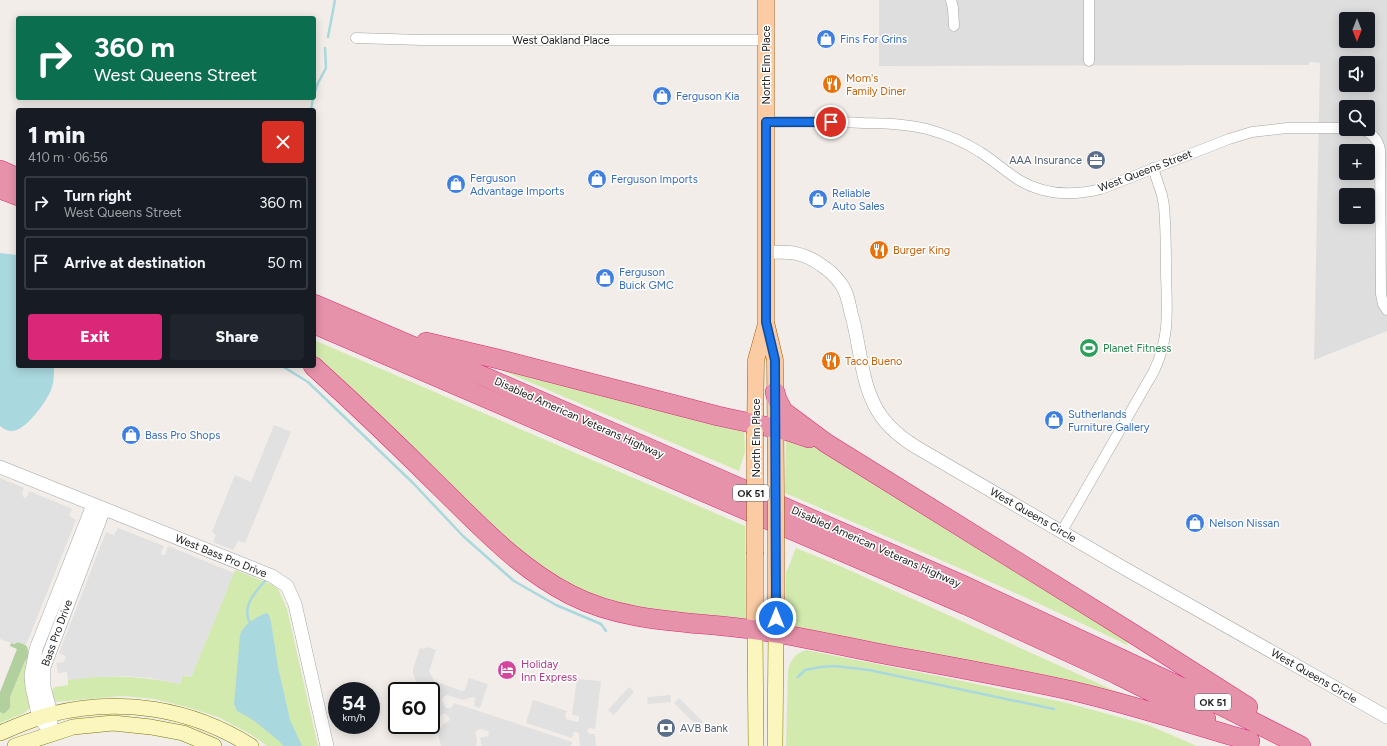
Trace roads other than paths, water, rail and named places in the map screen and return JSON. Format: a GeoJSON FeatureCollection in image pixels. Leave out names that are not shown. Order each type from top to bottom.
{"type":"FeatureCollection","features":[{"type":"Feature","properties":{"kind":"highway"},"geometry":{"type":"LineString","coordinates":[[0,170],[16,177]]}},
{"type":"Feature","properties":{"kind":"highway"},"geometry":{"type":"LineString","coordinates":[[0,189],[16,195]]}},
{"type":"Feature","properties":{"kind":"highway","name":"Disabled American Veterans Highway"},"geometry":{"type":"LineString","coordinates":[[316,305],[964,586],[1230,710],[1301,746]]}},
{"type":"Feature","properties":{"kind":"highway","name":"Disabled American Veterans Highway"},"geometry":{"type":"LineString","coordinates":[[316,325],[966,604],[1116,674],[1255,744]]}},
{"type":"Feature","properties":{"kind":"highway"},"geometry":{"type":"LineString","coordinates":[[376,330],[498,359],[718,416],[776,434],[826,443]]}},
{"type":"Feature","properties":{"kind":"highway"},"geometry":{"type":"LineString","coordinates":[[315,368],[364,412],[506,551],[534,573],[572,596],[616,612],[664,620],[756,629],[1076,692],[1255,744]]}},
{"type":"Feature","properties":{"kind":"highway"},"geometry":{"type":"LineString","coordinates":[[775,392],[776,400],[783,411],[826,443],[1135,635],[1308,746]]}},
{"type":"Feature","properties":{"kind":"main road","name":"North Elm Place"},"geometry":{"type":"LineString","coordinates":[[766,0],[766,322],[775,360],[776,434],[775,746]]}},
{"type":"Feature","properties":{"kind":"main road","name":"North Elm Place"},"geometry":{"type":"LineString","coordinates":[[756,746],[756,360],[766,322]]}},
{"type":"Feature","properties":{"kind":"main road"},"geometry":{"type":"LineString","coordinates":[[0,733],[45,716],[77,709],[107,706],[153,708],[198,720],[232,734],[251,746]]}},
{"type":"Feature","properties":{"kind":"main road"},"geometry":{"type":"LineString","coordinates":[[15,746],[73,727],[113,723],[151,727],[183,733],[214,746]]}},
{"type":"Feature","properties":{"kind":"street"},"geometry":{"type":"LineString","coordinates":[[951,0],[954,26]]}},
{"type":"Feature","properties":{"kind":"street"},"geometry":{"type":"LineString","coordinates":[[1089,0],[1089,61]]}},
{"type":"Feature","properties":{"kind":"street","name":"West Oakland Place"},"geometry":{"type":"LineString","coordinates":[[356,38],[422,40],[766,40]]}},
{"type":"Feature","properties":{"kind":"street","name":"West Queens Street"},"geometry":{"type":"LineString","coordinates":[[766,122],[821,121],[886,123],[925,129],[963,142],[1020,180],[1034,187],[1054,193],[1072,194],[1089,192],[1114,184],[1229,139],[1252,132],[1288,128],[1339,128]]}},
{"type":"Feature","properties":{"kind":"street"},"geometry":{"type":"LineString","coordinates":[[1373,136],[1378,142],[1380,150],[1381,294],[1383,304],[1387,310]]}},
{"type":"Feature","properties":{"kind":"street"},"geometry":{"type":"LineString","coordinates":[[1062,531],[1160,360],[1166,339],[1165,216],[1162,195],[1153,168]]}},
{"type":"Feature","properties":{"kind":"street","name":"West Queens Circle"},"geometry":{"type":"LineString","coordinates":[[766,252],[794,253],[815,260],[828,270],[841,284],[848,299],[869,393],[879,414],[887,425],[900,437],[1122,567],[1387,717]]}},
{"type":"Feature","properties":{"kind":"street","name":"West Bass Pro Drive"},"geometry":{"type":"LineString","coordinates":[[0,466],[98,507],[272,576],[288,586],[295,604],[327,746]]}},
{"type":"Feature","properties":{"kind":"street","name":"Bass Pro Drive"},"geometry":{"type":"LineString","coordinates":[[52,733],[45,716],[44,667],[98,507]]}},
{"type":"Feature","properties":{"kind":"water"},"geometry":{"type":"Polygon","coordinates":[[[0,253],[16,255],[16,368],[54,368],[54,378],[52,387],[45,402],[28,422],[17,430],[11,431],[0,426],[0,253]]]}},
{"type":"Feature","properties":{"kind":"water"},"geometry":{"type":"Polygon","coordinates":[[[266,613],[269,615],[271,622],[278,667],[290,720],[302,746],[283,746],[253,720],[237,711],[234,704],[240,635],[250,622],[266,613]]]}},
{"type":"Feature","properties":{"kind":"waterway"},"geometry":{"type":"LineString","coordinates":[[328,37],[335,0]]}},
{"type":"Feature","properties":{"kind":"waterway"},"geometry":{"type":"LineString","coordinates":[[316,88],[326,68],[325,48]]}},
{"type":"Feature","properties":{"kind":"waterway"},"geometry":{"type":"LineString","coordinates":[[311,108],[313,100]]}},
{"type":"Feature","properties":{"kind":"waterway"},"geometry":{"type":"LineString","coordinates":[[285,368],[308,382],[413,483],[463,536],[514,581],[556,605],[601,624],[606,631]]}},
{"type":"Feature","properties":{"kind":"waterway"},"geometry":{"type":"LineString","coordinates":[[250,623],[247,611],[250,600],[265,581]]}},
{"type":"Feature","properties":{"kind":"waterway"},"geometry":{"type":"LineString","coordinates":[[798,677],[805,670],[821,667],[835,666],[869,670],[1054,709]]}},
{"type":"Feature","properties":{"kind":"place","name":"Fins For Grins"},"geometry":{"type":"Point","coordinates":[826,39]}},
{"type":"Feature","properties":{"kind":"place","name":"Mom's Family Diner"},"geometry":{"type":"Point","coordinates":[832,84]}},
{"type":"Feature","properties":{"kind":"place","name":"Ferguson Kia"},"geometry":{"type":"Point","coordinates":[662,96]}},
{"type":"Feature","properties":{"kind":"place","name":"AAA Insurance"},"geometry":{"type":"Point","coordinates":[1096,160]}},
{"type":"Feature","properties":{"kind":"place","name":"Ferguson Imports"},"geometry":{"type":"Point","coordinates":[597,179]}},
{"type":"Feature","properties":{"kind":"place","name":"Ferguson Advantage Imports"},"geometry":{"type":"Point","coordinates":[456,184]}},
{"type":"Feature","properties":{"kind":"place","name":"Reliable Auto Sales"},"geometry":{"type":"Point","coordinates":[818,199]}},
{"type":"Feature","properties":{"kind":"place","name":"Burger King"},"geometry":{"type":"Point","coordinates":[879,250]}},
{"type":"Feature","properties":{"kind":"place","name":"Ferguson Buick GMC"},"geometry":{"type":"Point","coordinates":[605,278]}},
{"type":"Feature","properties":{"kind":"place","name":"Planet Fitness"},"geometry":{"type":"Point","coordinates":[1089,348]}},
{"type":"Feature","properties":{"kind":"place","name":"Taco Bueno"},"geometry":{"type":"Point","coordinates":[831,361]}},
{"type":"Feature","properties":{"kind":"place","name":"Sutherlands Furniture Gallery"},"geometry":{"type":"Point","coordinates":[1054,420]}},
{"type":"Feature","properties":{"kind":"place","name":"Bass Pro Shops"},"geometry":{"type":"Point","coordinates":[131,435]}},
{"type":"Feature","properties":{"kind":"place","name":"Nelson Nissan"},"geometry":{"type":"Point","coordinates":[1195,523]}},
{"type":"Feature","properties":{"kind":"place","name":"Holiday Inn Express"},"geometry":{"type":"Point","coordinates":[507,670]}},
{"type":"Feature","properties":{"kind":"place","name":"AVB Bank"},"geometry":{"type":"Point","coordinates":[666,728]}}]}
